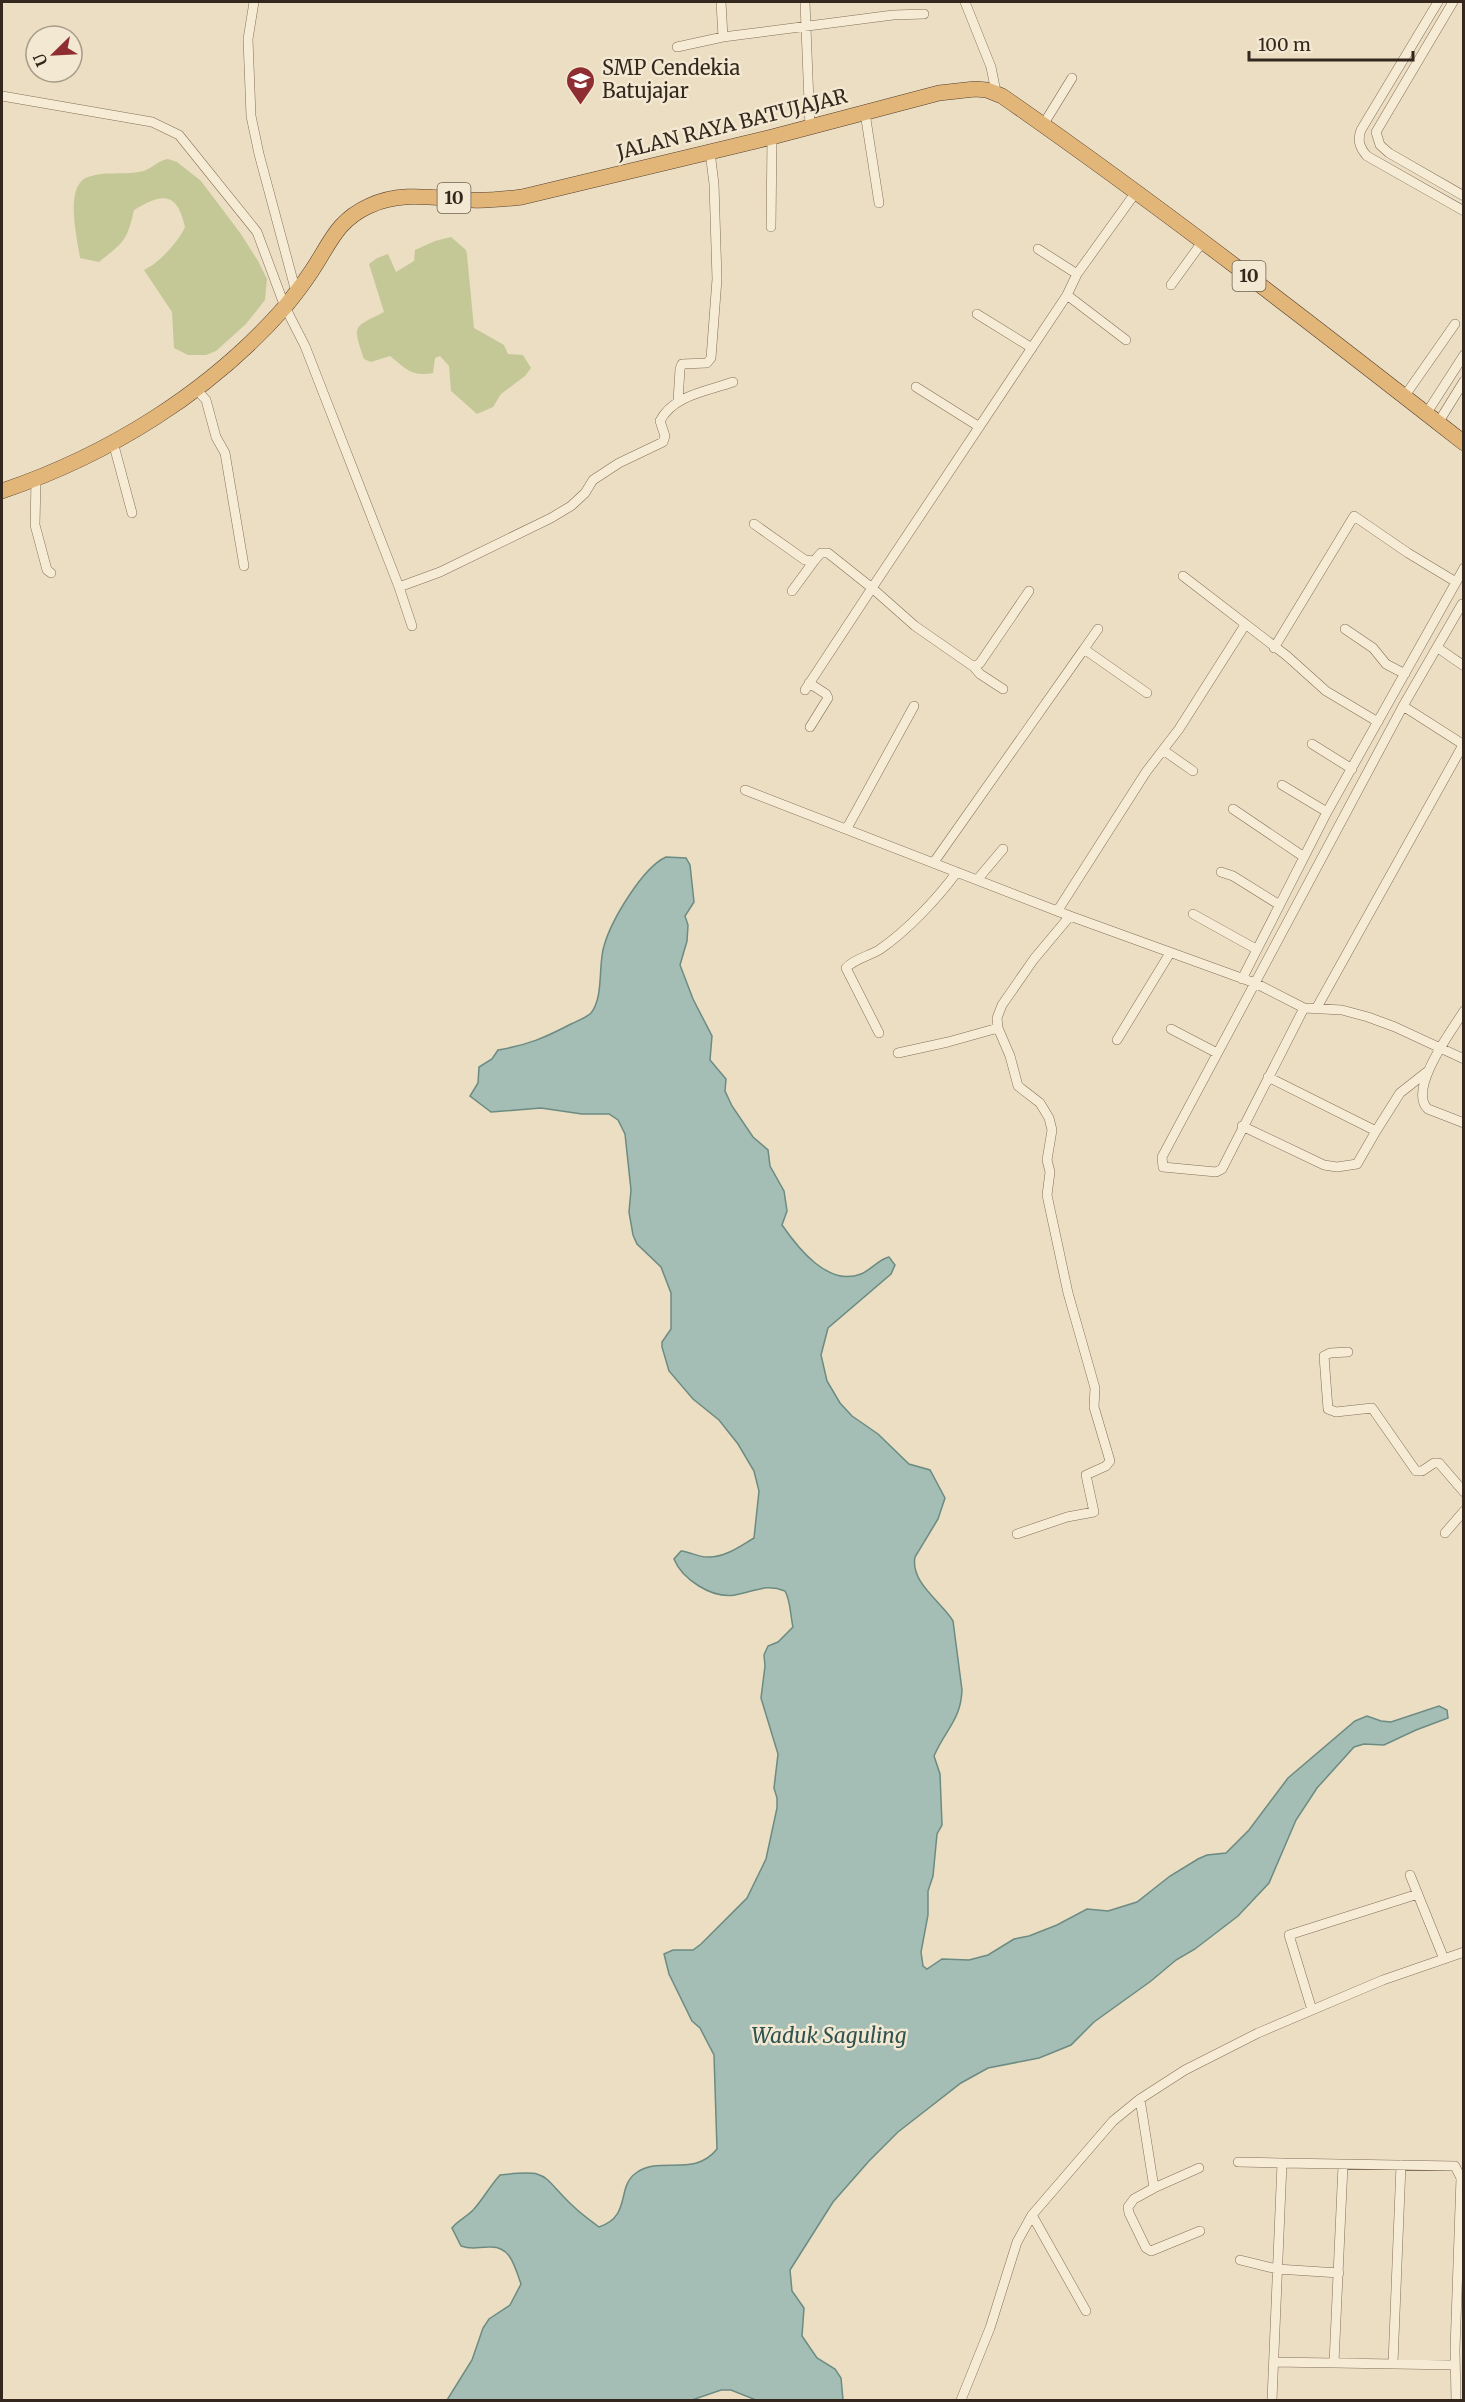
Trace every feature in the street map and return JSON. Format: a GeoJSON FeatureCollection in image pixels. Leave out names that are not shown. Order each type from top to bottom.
{"type":"FeatureCollection","features":[{"type":"Feature","properties":{"kind":"highway","name":"JALAN RAYA BATUJAJAR"},"geometry":{"type":"LineString","coordinates":[[2,491],[36,480],[113,442],[196,389],[248,344],[285,307],[311,273],[344,222],[354,213],[382,200],[432,196],[470,200],[514,198],[810,128],[939,93],[975,89],[999,94]]}},
{"type":"Feature","properties":{"kind":"highway","name":"10"},"geometry":{"type":"LineString","coordinates":[[999,94],[1203,241],[1464,443]]}},
{"type":"Feature","properties":{"kind":"street"},"geometry":{"type":"LineString","coordinates":[[254,2],[248,39],[251,116],[296,292]]}},
{"type":"Feature","properties":{"kind":"street"},"geometry":{"type":"LineString","coordinates":[[721,2],[723,37]]}},
{"type":"Feature","properties":{"kind":"street"},"geometry":{"type":"LineString","coordinates":[[805,2],[810,128]]}},
{"type":"Feature","properties":{"kind":"street"},"geometry":{"type":"LineString","coordinates":[[965,2],[999,94]]}},
{"type":"Feature","properties":{"kind":"street"},"geometry":{"type":"LineString","coordinates":[[1438,2],[1358,138],[1367,156],[1464,211]]}},
{"type":"Feature","properties":{"kind":"street"},"geometry":{"type":"LineString","coordinates":[[1453,2],[1376,132],[1380,145],[1389,153],[1464,196]]}},
{"type":"Feature","properties":{"kind":"street"},"geometry":{"type":"LineString","coordinates":[[677,47],[723,37],[893,15],[924,14]]}},
{"type":"Feature","properties":{"kind":"street"},"geometry":{"type":"LineString","coordinates":[[1037,120],[1072,78]]}},
{"type":"Feature","properties":{"kind":"street"},"geometry":{"type":"LineString","coordinates":[[2,96],[152,122],[173,131],[185,141],[257,232],[285,307],[308,355],[399,587],[412,626]]}},
{"type":"Feature","properties":{"kind":"street"},"geometry":{"type":"LineString","coordinates":[[865,113],[879,202]]}},
{"type":"Feature","properties":{"kind":"street"},"geometry":{"type":"LineString","coordinates":[[771,227],[772,137]]}},
{"type":"Feature","properties":{"kind":"street"},"geometry":{"type":"LineString","coordinates":[[678,401],[682,364],[707,363],[711,358],[717,269],[715,196],[710,152]]}},
{"type":"Feature","properties":{"kind":"street"},"geometry":{"type":"LineString","coordinates":[[810,728],[828,698],[807,686],[1067,295],[1077,274],[1136,192]]}},
{"type":"Feature","properties":{"kind":"street"},"geometry":{"type":"LineString","coordinates":[[1171,285],[1203,241]]}},
{"type":"Feature","properties":{"kind":"street"},"geometry":{"type":"LineString","coordinates":[[1038,249],[1077,274]]}},
{"type":"Feature","properties":{"kind":"street"},"geometry":{"type":"LineString","coordinates":[[1067,295],[1126,340]]}},
{"type":"Feature","properties":{"kind":"street"},"geometry":{"type":"LineString","coordinates":[[977,314],[1032,348]]}},
{"type":"Feature","properties":{"kind":"street"},"geometry":{"type":"LineString","coordinates":[[1404,397],[1455,324]]}},
{"type":"Feature","properties":{"kind":"street"},"geometry":{"type":"LineString","coordinates":[[1432,418],[1464,354]]}},
{"type":"Feature","properties":{"kind":"street"},"geometry":{"type":"LineString","coordinates":[[1432,418],[1464,381]]}},
{"type":"Feature","properties":{"kind":"street"},"geometry":{"type":"LineString","coordinates":[[399,587],[440,572],[571,506],[593,480],[619,462],[663,442],[664,436],[660,421],[669,407],[678,401],[733,382]]}},
{"type":"Feature","properties":{"kind":"street"},"geometry":{"type":"LineString","coordinates":[[916,387],[978,426]]}},
{"type":"Feature","properties":{"kind":"street"},"geometry":{"type":"LineString","coordinates":[[196,389],[206,400],[216,437],[225,453],[244,566]]}},
{"type":"Feature","properties":{"kind":"street"},"geometry":{"type":"LineString","coordinates":[[113,442],[132,513]]}},
{"type":"Feature","properties":{"kind":"street"},"geometry":{"type":"LineString","coordinates":[[36,480],[36,525],[47,570],[51,573]]}},
{"type":"Feature","properties":{"kind":"street"},"geometry":{"type":"LineString","coordinates":[[1274,648],[1353,517],[1356,516],[1382,537],[1456,582]]}},
{"type":"Feature","properties":{"kind":"street"},"geometry":{"type":"LineString","coordinates":[[754,524],[805,560],[814,561]]}},
{"type":"Feature","properties":{"kind":"street"},"geometry":{"type":"LineString","coordinates":[[792,591],[821,553],[828,553],[915,626],[1003,689]]}},
{"type":"Feature","properties":{"kind":"street"},"geometry":{"type":"LineString","coordinates":[[1242,978],[1278,904],[1464,568]]}},
{"type":"Feature","properties":{"kind":"street"},"geometry":{"type":"LineString","coordinates":[[1183,576],[1326,691],[1378,722]]}},
{"type":"Feature","properties":{"kind":"street"},"geometry":{"type":"LineString","coordinates":[[974,667],[980,663],[1029,591]]}},
{"type":"Feature","properties":{"kind":"street"},"geometry":{"type":"LineString","coordinates":[[1304,1008],[1220,1171],[1166,1168],[1162,1164],[1162,1157],[1402,706],[1463,604],[1448,596]]}},
{"type":"Feature","properties":{"kind":"street"},"geometry":{"type":"LineString","coordinates":[[1058,910],[1146,772],[1179,729],[1245,625]]}},
{"type":"Feature","properties":{"kind":"street"},"geometry":{"type":"LineString","coordinates":[[934,862],[1098,629]]}},
{"type":"Feature","properties":{"kind":"street"},"geometry":{"type":"LineString","coordinates":[[1345,629],[1373,648],[1386,664],[1405,674]]}},
{"type":"Feature","properties":{"kind":"street"},"geometry":{"type":"LineString","coordinates":[[1438,648],[1464,666]]}},
{"type":"Feature","properties":{"kind":"street"},"geometry":{"type":"LineString","coordinates":[[1084,649],[1147,693]]}},
{"type":"Feature","properties":{"kind":"street"},"geometry":{"type":"LineString","coordinates":[[847,828],[914,706]]}},
{"type":"Feature","properties":{"kind":"street"},"geometry":{"type":"LineString","coordinates":[[1316,1010],[1463,745],[1402,706]]}},
{"type":"Feature","properties":{"kind":"street"},"geometry":{"type":"LineString","coordinates":[[1312,744],[1352,769]]}},
{"type":"Feature","properties":{"kind":"street"},"geometry":{"type":"LineString","coordinates":[[1162,750],[1193,771]]}},
{"type":"Feature","properties":{"kind":"street"},"geometry":{"type":"LineString","coordinates":[[1282,785],[1328,812]]}},
{"type":"Feature","properties":{"kind":"street"},"geometry":{"type":"LineString","coordinates":[[745,790],[1070,916],[1255,983],[1304,1008],[1342,1010],[1368,1017],[1464,1059]]}},
{"type":"Feature","properties":{"kind":"street"},"geometry":{"type":"LineString","coordinates":[[1233,809],[1304,857]]}},
{"type":"Feature","properties":{"kind":"street"},"geometry":{"type":"LineString","coordinates":[[977,880],[1004,849]]}},
{"type":"Feature","properties":{"kind":"street"},"geometry":{"type":"LineString","coordinates":[[879,1033],[846,968],[879,950],[897,935],[943,891],[957,872]]}},
{"type":"Feature","properties":{"kind":"street"},"geometry":{"type":"LineString","coordinates":[[1221,872],[1233,876],[1278,904]]}},
{"type":"Feature","properties":{"kind":"street"},"geometry":{"type":"LineString","coordinates":[[1193,914],[1256,949]]}},
{"type":"Feature","properties":{"kind":"street"},"geometry":{"type":"LineString","coordinates":[[1017,1534],[1067,1517],[1094,1512],[1086,1475],[1109,1464],[1110,1461],[1094,1407],[1095,1388],[1068,1293],[1047,1195],[1050,1172],[1047,1160],[1052,1130],[1049,1118],[1040,1103],[1018,1086],[1010,1056],[998,1028],[1002,1005],[1034,959],[1070,916]]}},
{"type":"Feature","properties":{"kind":"street"},"geometry":{"type":"LineString","coordinates":[[1117,1040],[1170,953]]}},
{"type":"Feature","properties":{"kind":"street"},"geometry":{"type":"LineString","coordinates":[[1464,1011],[1440,1048],[1422,1083],[1421,1099],[1423,1105],[1428,1109],[1464,1123]]}},
{"type":"Feature","properties":{"kind":"street"},"geometry":{"type":"LineString","coordinates":[[898,1053],[998,1028]]}},
{"type":"Feature","properties":{"kind":"street"},"geometry":{"type":"LineString","coordinates":[[1171,1029],[1217,1053]]}},
{"type":"Feature","properties":{"kind":"street"},"geometry":{"type":"LineString","coordinates":[[1242,1126],[1331,1167],[1357,1164],[1400,1093],[1430,1070]]}},
{"type":"Feature","properties":{"kind":"street"},"geometry":{"type":"LineString","coordinates":[[1268,1077],[1376,1131]]}},
{"type":"Feature","properties":{"kind":"street"},"geometry":{"type":"LineString","coordinates":[[1348,1352],[1330,1353],[1324,1356],[1328,1408],[1336,1412],[1372,1408],[1416,1471],[1422,1472],[1437,1462],[1464,1492]]}},
{"type":"Feature","properties":{"kind":"street"},"geometry":{"type":"LineString","coordinates":[[1445,1533],[1464,1511]]}},
{"type":"Feature","properties":{"kind":"street"},"geometry":{"type":"LineString","coordinates":[[1410,1875],[1444,1959]]}},
{"type":"Feature","properties":{"kind":"street"},"geometry":{"type":"LineString","coordinates":[[1312,2010],[1289,1935],[1418,1894]]}},
{"type":"Feature","properties":{"kind":"street"},"geometry":{"type":"LineString","coordinates":[[961,2400],[990,2328],[1017,2242],[1032,2215],[1113,2121],[1140,2099],[1185,2070],[1258,2033],[1383,1980],[1464,1952]]}},
{"type":"Feature","properties":{"kind":"street"},"geometry":{"type":"LineString","coordinates":[[1140,2099],[1154,2188]]}},
{"type":"Feature","properties":{"kind":"street"},"geometry":{"type":"LineString","coordinates":[[1238,2162],[1455,2166],[1460,2174],[1456,2400]]}},
{"type":"Feature","properties":{"kind":"street"},"geometry":{"type":"LineString","coordinates":[[1272,2400],[1282,2163]]}},
{"type":"Feature","properties":{"kind":"street"},"geometry":{"type":"LineString","coordinates":[[1334,2363],[1342,2165]]}},
{"type":"Feature","properties":{"kind":"street"},"geometry":{"type":"LineString","coordinates":[[1393,2363],[1401,2165]]}},
{"type":"Feature","properties":{"kind":"street"},"geometry":{"type":"LineString","coordinates":[[1199,2168],[1134,2199],[1128,2207],[1128,2213],[1146,2248],[1151,2251],[1200,2231]]}},
{"type":"Feature","properties":{"kind":"street"},"geometry":{"type":"LineString","coordinates":[[1032,2215],[1086,2311]]}},
{"type":"Feature","properties":{"kind":"street"},"geometry":{"type":"LineString","coordinates":[[1240,2260],[1277,2269],[1339,2273]]}},
{"type":"Feature","properties":{"kind":"street"},"geometry":{"type":"LineString","coordinates":[[1274,2362],[1455,2365]]}},
{"type":"Feature","properties":{"kind":"green space"},"geometry":{"type":"Polygon","coordinates":[[[168,159],[177,162],[201,181],[241,234],[267,279],[265,300],[246,324],[216,351],[206,355],[188,355],[174,348],[172,312],[144,270],[168,252],[185,227],[182,215],[173,201],[160,198],[134,210],[123,240],[99,262],[80,258],[74,201],[76,190],[81,182],[94,175],[143,171],[168,159]]]}},
{"type":"Feature","properties":{"kind":"green space"},"geometry":{"type":"Polygon","coordinates":[[[451,237],[466,250],[474,328],[504,345],[508,354],[523,355],[531,368],[525,376],[501,394],[493,407],[477,414],[451,391],[449,366],[440,356],[435,358],[433,373],[426,374],[414,373],[390,356],[371,362],[364,359],[357,333],[358,328],[366,321],[384,312],[369,264],[388,254],[396,272],[414,261],[415,250],[451,237]]]}},
{"type":"Feature","properties":{"kind":"water","name":"Waduk Saguling"},"geometry":{"type":"Polygon","coordinates":[[[666,857],[686,858],[690,865],[694,902],[685,916],[688,925],[687,941],[680,965],[693,999],[712,1036],[710,1060],[726,1079],[725,1091],[732,1106],[753,1137],[768,1150],[770,1166],[784,1191],[787,1211],[782,1225],[805,1254],[815,1263],[837,1275],[849,1277],[861,1274],[889,1257],[895,1265],[891,1274],[828,1328],[821,1355],[827,1381],[840,1403],[852,1416],[878,1434],[909,1464],[930,1470],[945,1498],[938,1519],[915,1557],[917,1575],[922,1584],[953,1621],[962,1690],[956,1717],[934,1756],[940,1774],[942,1825],[937,1834],[933,1876],[928,1891],[928,1915],[921,1952],[923,1966],[927,1969],[942,1959],[969,1960],[988,1955],[1014,1939],[1057,1925],[1087,1909],[1108,1911],[1137,1902],[1170,1876],[1198,1859],[1207,1855],[1226,1853],[1249,1830],[1288,1778],[1355,1721],[1367,1716],[1391,1722],[1439,1706],[1447,1710],[1448,1718],[1384,1745],[1364,1744],[1354,1747],[1317,1788],[1296,1820],[1269,1883],[1238,1916],[1094,2022],[1071,2045],[1039,2058],[988,2068],[961,2083],[898,2132],[869,2161],[833,2202],[790,2270],[792,2291],[804,2308],[802,2336],[817,2358],[835,2369],[841,2378],[843,2400],[756,2400],[731,2390],[721,2390],[692,2400],[447,2400],[472,2360],[483,2328],[489,2319],[510,2305],[521,2284],[507,2254],[496,2247],[461,2246],[452,2228],[474,2209],[500,2175],[528,2173],[543,2177],[576,2209],[599,2227],[616,2216],[626,2186],[636,2173],[656,2166],[688,2165],[708,2158],[717,2149],[714,2055],[700,2028],[692,2021],[669,1974],[664,1954],[673,1950],[693,1950],[747,1898],[766,1859],[777,1808],[774,1788],[778,1754],[761,1698],[764,1655],[768,1646],[778,1642],[793,1627],[787,1595],[785,1591],[771,1588],[735,1595],[717,1594],[691,1580],[674,1559],[681,1551],[715,1557],[754,1538],[759,1491],[754,1471],[738,1444],[719,1420],[693,1399],[669,1371],[662,1342],[671,1329],[671,1293],[661,1267],[637,1244],[633,1235],[629,1212],[631,1190],[625,1134],[618,1120],[609,1114],[582,1114],[541,1108],[491,1112],[470,1096],[478,1083],[479,1067],[492,1059],[498,1050],[536,1040],[591,1013],[598,998],[602,953],[613,923],[638,883],[647,872],[666,857]]]}},
{"type":"Feature","properties":{"kind":"place","name":"SMP Cendekia Batujajar"},"geometry":{"type":"Point","coordinates":[581,106]}}]}
